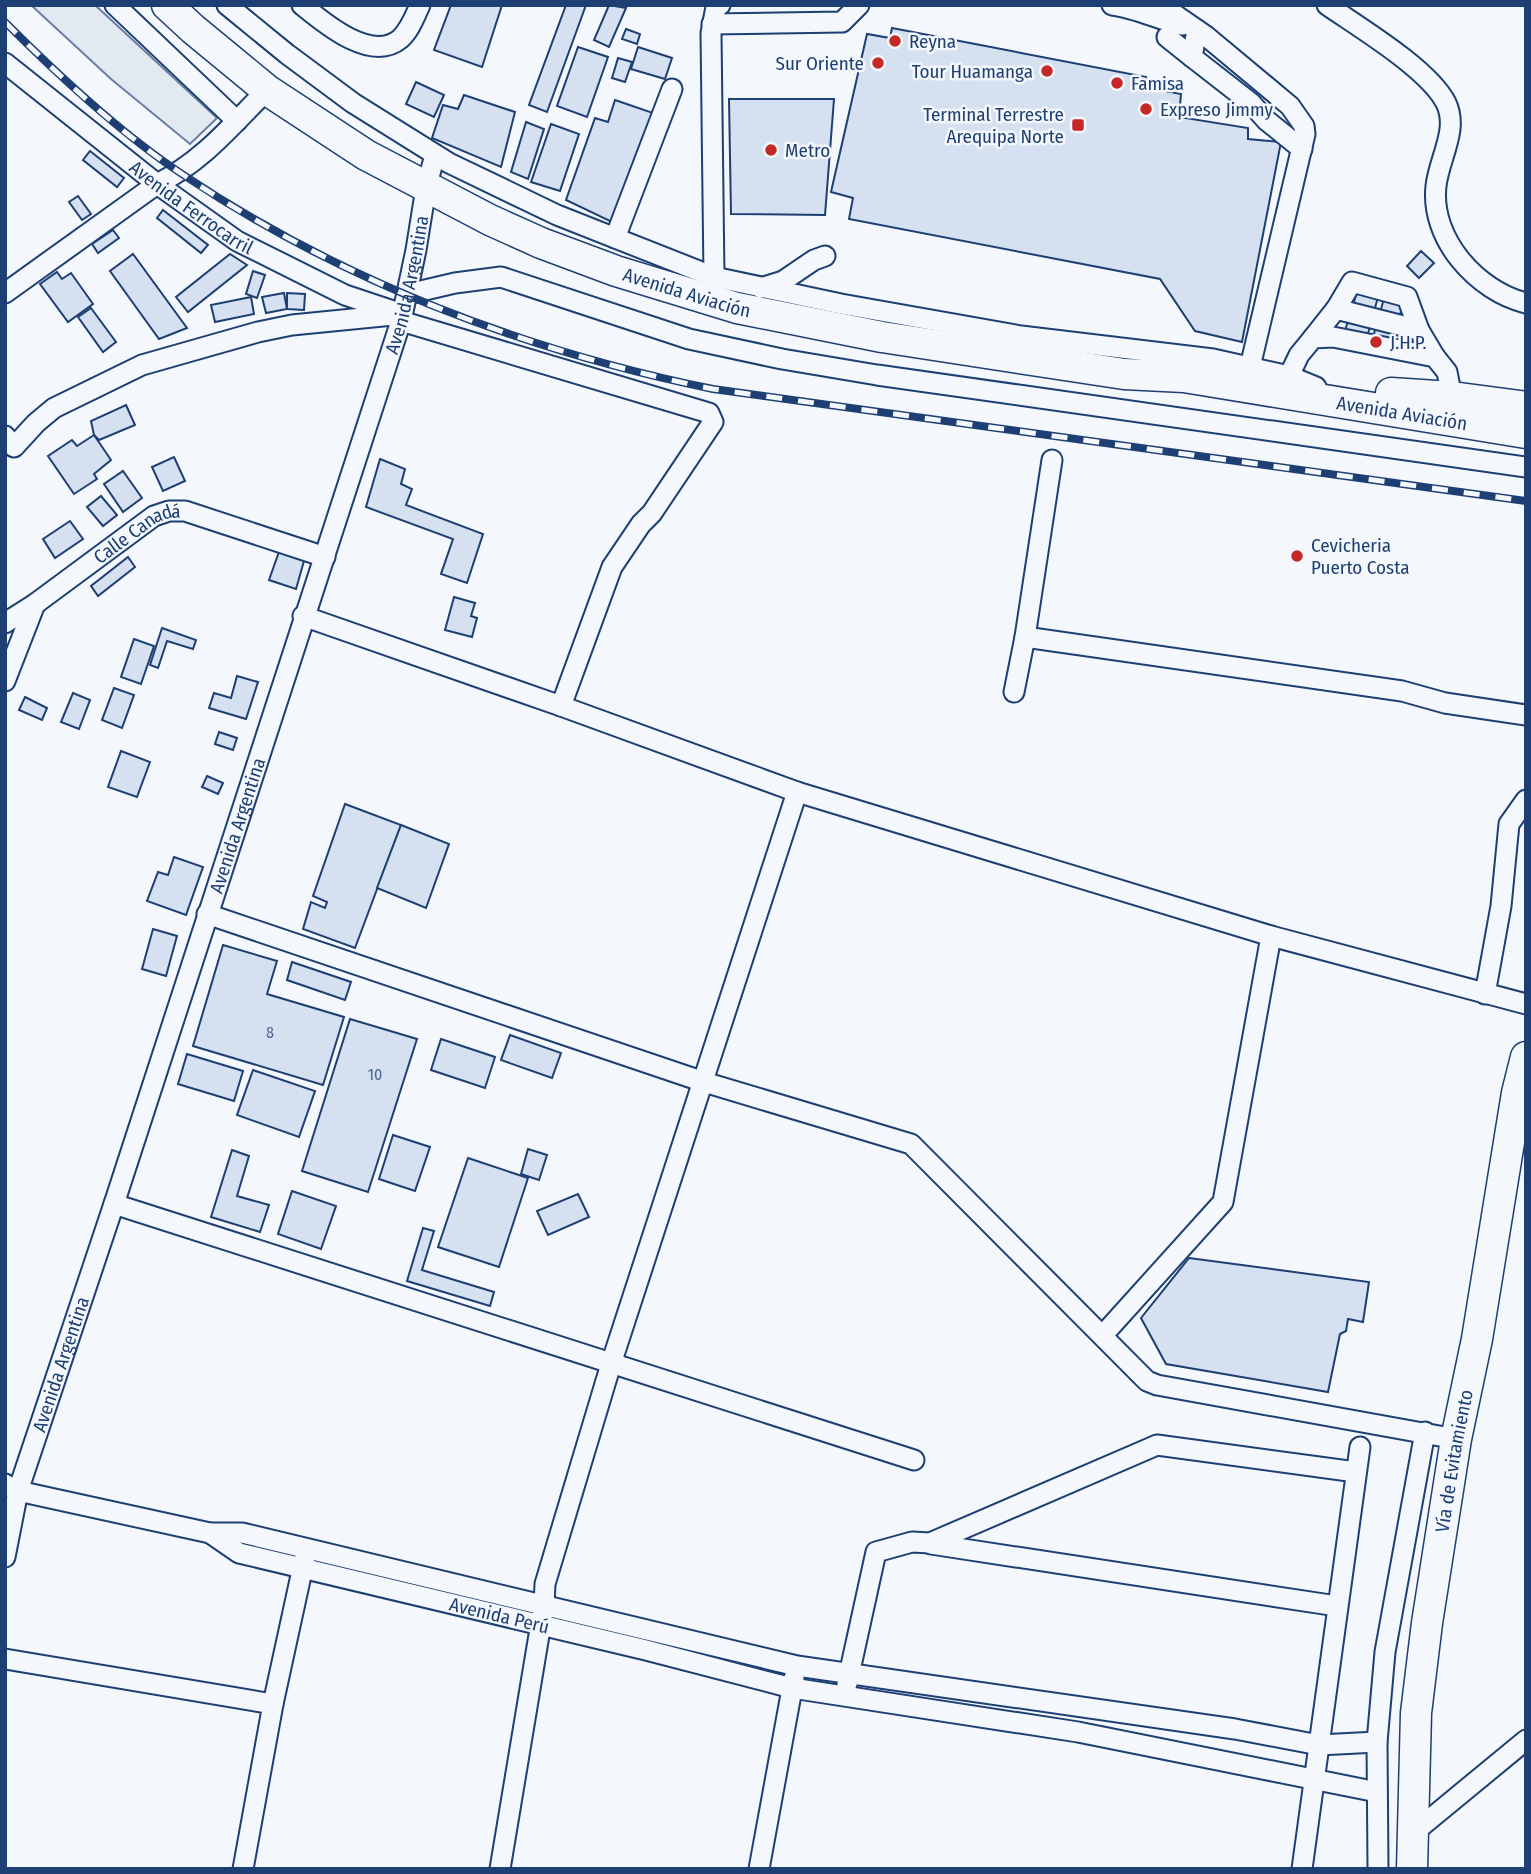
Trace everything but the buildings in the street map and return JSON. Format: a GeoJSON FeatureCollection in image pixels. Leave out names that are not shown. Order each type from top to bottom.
{"type":"FeatureCollection","features":[{"type":"Feature","properties":{"kind":"highway","name":"Avenida Aviación"},"geometry":{"type":"LineString","coordinates":[[167,5],[267,90],[356,149],[426,188],[541,243],[616,271],[711,288],[737,308],[921,343],[1124,374],[1180,365],[1284,383],[1526,433]]}},
{"type":"Feature","properties":{"kind":"highway","name":"Avenida Aviación"},"geometry":{"type":"LineString","coordinates":[[1284,383],[1452,397],[1526,407]]}},
{"type":"Feature","properties":{"kind":"highway","name":"Vía de Evitamiento"},"geometry":{"type":"LineString","coordinates":[[1412,1869],[1416,1713],[1427,1623],[1517,1093],[1526,1057]]}},
{"type":"Feature","properties":{"kind":"street"},"geometry":{"type":"LineString","coordinates":[[115,5],[237,121]]}},
{"type":"Feature","properties":{"kind":"street"},"geometry":{"type":"LineString","coordinates":[[227,5],[353,103],[435,155],[556,215],[615,238],[711,288],[760,288],[1180,365],[1250,367],[1284,383],[1299,355],[1336,309],[1352,282],[1407,297],[1419,330],[1447,372],[1452,397]]}},
{"type":"Feature","properties":{"kind":"street"},"geometry":{"type":"LineString","coordinates":[[302,5],[345,38],[381,46],[398,41],[405,34],[420,5]]}},
{"type":"Feature","properties":{"kind":"street"},"geometry":{"type":"LineString","coordinates":[[711,288],[712,24],[716,7],[720,5]]}},
{"type":"Feature","properties":{"kind":"street"},"geometry":{"type":"LineString","coordinates":[[712,24],[842,22],[859,5]]}},
{"type":"Feature","properties":{"kind":"street"},"geometry":{"type":"LineString","coordinates":[[1112,5],[1195,29]]}},
{"type":"Feature","properties":{"kind":"street"},"geometry":{"type":"LineString","coordinates":[[1161,5],[1290,106],[1304,126],[1306,134],[1250,367]]}},
{"type":"Feature","properties":{"kind":"street"},"geometry":{"type":"LineString","coordinates":[[1327,5],[1387,47],[1436,87],[1450,114],[1450,130],[1436,189],[1437,210],[1442,226],[1464,264],[1481,282],[1501,295],[1526,303]]}},
{"type":"Feature","properties":{"kind":"street"},"geometry":{"type":"LineString","coordinates":[[1192,57],[1195,29]]}},
{"type":"Feature","properties":{"kind":"street"},"geometry":{"type":"LineString","coordinates":[[1167,37],[1251,103],[1266,120],[1302,149]]}},
{"type":"Feature","properties":{"kind":"street","name":"Avenida Ferrocarril"},"geometry":{"type":"LineString","coordinates":[[5,63],[157,184],[236,241],[345,295],[401,317],[709,413],[713,422],[612,567],[561,706]]}},
{"type":"Feature","properties":{"kind":"street"},"geometry":{"type":"LineString","coordinates":[[615,238],[672,89]]}},
{"type":"Feature","properties":{"kind":"street"},"geometry":{"type":"LineString","coordinates":[[5,293],[157,184],[180,173],[217,144],[267,90]]}},
{"type":"Feature","properties":{"kind":"street","name":"Avenida Argentina"},"geometry":{"type":"LineString","coordinates":[[5,1557],[8,1499],[114,1204],[401,317],[408,294],[426,188],[435,155]]}},
{"type":"Feature","properties":{"kind":"street"},"geometry":{"type":"LineString","coordinates":[[760,288],[783,281],[814,260],[825,256]]}},
{"type":"Feature","properties":{"kind":"street"},"geometry":{"type":"LineString","coordinates":[[408,294],[455,283],[501,277],[689,339],[782,359],[877,375],[1526,467]]}},
{"type":"Feature","properties":{"kind":"street"},"geometry":{"type":"LineString","coordinates":[[1336,309],[1419,330]]}},
{"type":"Feature","properties":{"kind":"street"},"geometry":{"type":"LineString","coordinates":[[8,446],[54,408],[142,365],[184,351],[292,325],[401,317]]}},
{"type":"Feature","properties":{"kind":"street"},"geometry":{"type":"LineString","coordinates":[[1313,338],[1333,337],[1435,357]]}},
{"type":"Feature","properties":{"kind":"street"},"geometry":{"type":"LineString","coordinates":[[5,427],[24,427],[36,423]]}},
{"type":"Feature","properties":{"kind":"street"},"geometry":{"type":"LineString","coordinates":[[1014,692],[1052,460]]}},
{"type":"Feature","properties":{"kind":"street","name":"Calle Canadá"},"geometry":{"type":"LineString","coordinates":[[5,622],[35,604],[154,516],[169,511],[185,512],[325,557]]}},
{"type":"Feature","properties":{"kind":"street"},"geometry":{"type":"LineString","coordinates":[[6,676],[35,604]]}},
{"type":"Feature","properties":{"kind":"street"},"geometry":{"type":"LineString","coordinates":[[303,616],[797,792],[1271,936],[1526,1004]]}},
{"type":"Feature","properties":{"kind":"street"},"geometry":{"type":"LineString","coordinates":[[1025,637],[1402,691],[1445,703],[1526,715]]}},
{"type":"Feature","properties":{"kind":"street"},"geometry":{"type":"LineString","coordinates":[[500,1869],[541,1625],[545,1584],[611,1364],[797,792]]}},
{"type":"Feature","properties":{"kind":"street"},"geometry":{"type":"LineString","coordinates":[[1485,994],[1501,906],[1508,824],[1526,800]]}},
{"type":"Feature","properties":{"kind":"street"},"geometry":{"type":"LineString","coordinates":[[207,914],[704,1082],[911,1144],[1147,1381],[1457,1439]]}},
{"type":"Feature","properties":{"kind":"street"},"geometry":{"type":"LineString","coordinates":[[1103,1335],[1223,1202],[1271,936]]}},
{"type":"Feature","properties":{"kind":"street"},"geometry":{"type":"LineString","coordinates":[[114,1204],[914,1460]]}},
{"type":"Feature","properties":{"kind":"street"},"geometry":{"type":"LineString","coordinates":[[1378,1869],[1380,1829],[1377,1742],[1385,1652],[1425,1432]]}},
{"type":"Feature","properties":{"kind":"street"},"geometry":{"type":"LineString","coordinates":[[930,1544],[1157,1445],[1356,1472]]}},
{"type":"Feature","properties":{"kind":"street"},"geometry":{"type":"LineString","coordinates":[[1302,1869],[1360,1447]]}},
{"type":"Feature","properties":{"kind":"street","name":"Avenida Perú"},"geometry":{"type":"LineString","coordinates":[[8,1499],[210,1534],[242,1533],[304,1558],[541,1625],[792,1688],[1078,1732],[1377,1792]]}},
{"type":"Feature","properties":{"kind":"street"},"geometry":{"type":"LineString","coordinates":[[844,1695],[876,1552],[912,1542],[1337,1606]]}},
{"type":"Feature","properties":{"kind":"street"},"geometry":{"type":"LineString","coordinates":[[243,1869],[272,1704],[304,1558]]}},
{"type":"Feature","properties":{"kind":"street","name":"Avenida Perú"},"geometry":{"type":"LineString","coordinates":[[304,1558],[544,1605],[796,1667],[1235,1729],[1319,1745],[1377,1742]]}},
{"type":"Feature","properties":{"kind":"street"},"geometry":{"type":"LineString","coordinates":[[5,1659],[272,1704]]}},
{"type":"Feature","properties":{"kind":"street"},"geometry":{"type":"LineString","coordinates":[[759,1869],[796,1667]]}},
{"type":"Feature","properties":{"kind":"street"},"geometry":{"type":"LineString","coordinates":[[1412,1834],[1526,1740]]}},
{"type":"Feature","properties":{"kind":"shaded area"},"geometry":{"type":"Polygon","coordinates":[[[31,5],[95,5],[217,118],[190,144],[111,79],[31,5]]]}},
{"type":"Feature","properties":{"kind":"railway"},"geometry":{"type":"LineString","coordinates":[[5,22],[113,122],[182,174],[243,212],[371,279],[437,307],[574,354],[713,389],[1526,501]]}},
{"type":"Feature","properties":{"kind":"place","name":"Reyna"},"geometry":{"type":"Point","coordinates":[895,41]}},
{"type":"Feature","properties":{"kind":"place","name":"Sur Oriente"},"geometry":{"type":"Point","coordinates":[878,63]}},
{"type":"Feature","properties":{"kind":"place","name":"Tour Huamanga"},"geometry":{"type":"Point","coordinates":[1047,71]}},
{"type":"Feature","properties":{"kind":"place","name":"Famisa"},"geometry":{"type":"Point","coordinates":[1117,83]}},
{"type":"Feature","properties":{"kind":"place","name":"Expreso Jimmy"},"geometry":{"type":"Point","coordinates":[1146,109]}},
{"type":"Feature","properties":{"kind":"place","name":"Terminal Terrestre Arequipa Norte"},"geometry":{"type":"Point","coordinates":[1078,125]}},
{"type":"Feature","properties":{"kind":"place","name":"Metro"},"geometry":{"type":"Point","coordinates":[771,150]}},
{"type":"Feature","properties":{"kind":"place","name":"J.H.P."},"geometry":{"type":"Point","coordinates":[1376,342]}},
{"type":"Feature","properties":{"kind":"place","name":"Cevicheria Puerto Costa"},"geometry":{"type":"Point","coordinates":[1297,556]}}]}
